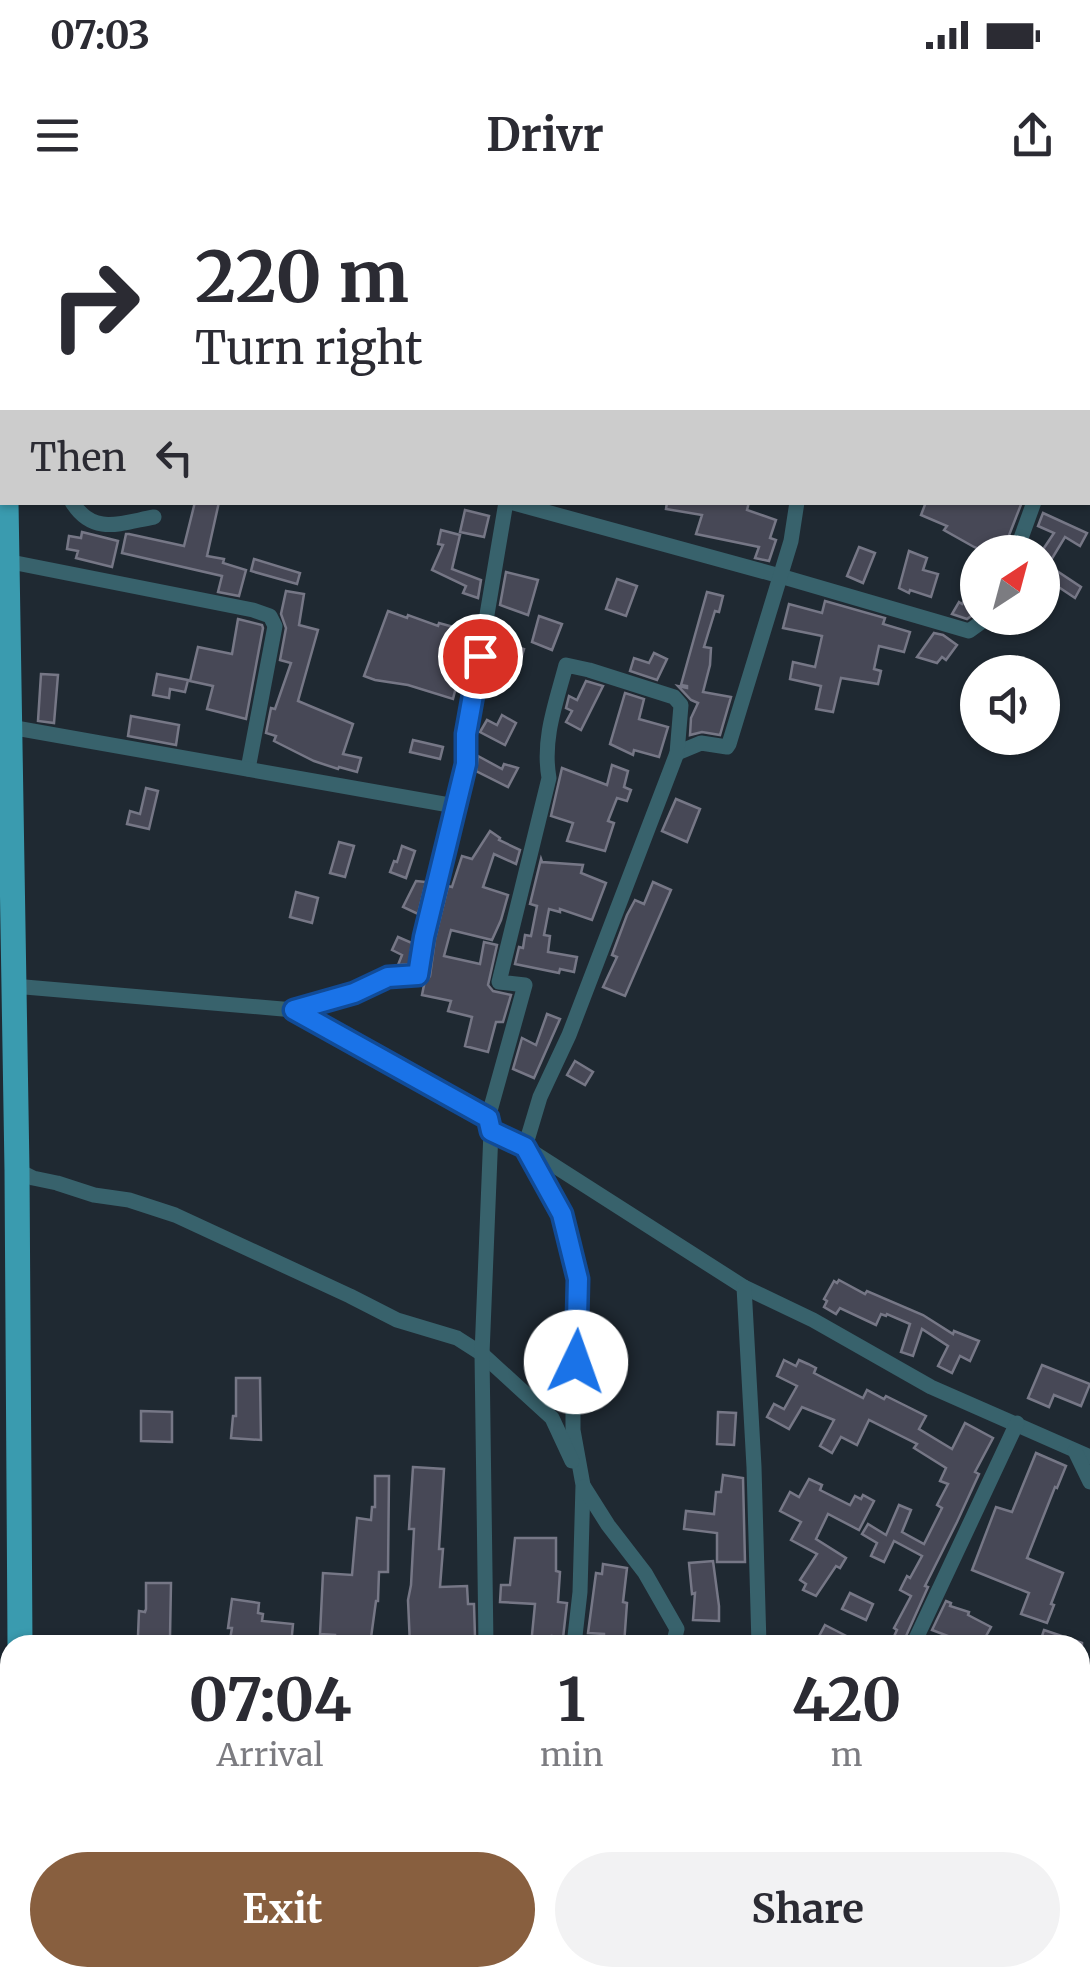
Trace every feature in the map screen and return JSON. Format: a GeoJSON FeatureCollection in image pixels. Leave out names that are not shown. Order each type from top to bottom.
{"type":"FeatureCollection","features":[{"type":"Feature","properties":{"kind":"main road"},"geometry":{"type":"LineString","coordinates":[[6,505],[5,729],[17,1170],[8,1298],[20,1635]]}},
{"type":"Feature","properties":{"kind":"street"},"geometry":{"type":"LineString","coordinates":[[74,505],[85,519],[106,526],[154,516]]}},
{"type":"Feature","properties":{"kind":"street"},"geometry":{"type":"LineString","coordinates":[[294,1010],[354,993],[388,977],[418,975],[466,764],[466,734],[507,505]]}},
{"type":"Feature","properties":{"kind":"street"},"geometry":{"type":"LineString","coordinates":[[519,505],[960,628]]}},
{"type":"Feature","properties":{"kind":"street"},"geometry":{"type":"LineString","coordinates":[[677,753],[700,743],[729,744],[791,541],[797,505]]}},
{"type":"Feature","properties":{"kind":"street"},"geometry":{"type":"LineString","coordinates":[[1022,535],[1033,505]]}},
{"type":"Feature","properties":{"kind":"street"},"geometry":{"type":"LineString","coordinates":[[6,561],[270,616],[275,626],[248,769]]}},
{"type":"Feature","properties":{"kind":"street"},"geometry":{"type":"LineString","coordinates":[[486,1635],[482,1354],[490,1125],[524,986],[499,982],[549,778],[547,740],[566,665],[674,697],[682,705],[677,753],[569,1035],[540,1097],[525,1147],[562,1214],[578,1279],[573,1430],[583,1485],[575,1635]]}},
{"type":"Feature","properties":{"kind":"street"},"geometry":{"type":"LineString","coordinates":[[5,729],[455,806]]}},
{"type":"Feature","properties":{"kind":"street"},"geometry":{"type":"LineString","coordinates":[[9,966],[294,1010],[490,1125],[744,1286],[813,1320],[931,1388],[1082,1454],[1090,1482]]}},
{"type":"Feature","properties":{"kind":"street"},"geometry":{"type":"LineString","coordinates":[[17,1170],[33,1178],[174,1215],[397,1320],[457,1338],[482,1354],[552,1418],[583,1485],[645,1573],[677,1629],[675,1635]]}},
{"type":"Feature","properties":{"kind":"street"},"geometry":{"type":"LineString","coordinates":[[744,1286],[759,1635]]}},
{"type":"Feature","properties":{"kind":"street"},"geometry":{"type":"LineString","coordinates":[[918,1635],[1016,1424]]}},
{"type":"Feature","properties":{"kind":"building"},"geometry":{"type":"Polygon","coordinates":[[[194,505],[218,505],[207,556],[246,570],[239,596],[218,592],[222,576],[122,553],[126,534],[184,546],[194,505]]]}},
{"type":"Feature","properties":{"kind":"building"},"geometry":{"type":"Polygon","coordinates":[[[667,505],[748,505],[747,510],[776,520],[770,538],[776,540],[769,561],[755,558],[759,547],[696,534],[702,515],[666,509],[667,505]]]}},
{"type":"Feature","properties":{"kind":"building"},"geometry":{"type":"Polygon","coordinates":[[[925,505],[1021,505],[1009,535],[960,535],[960,539],[944,530],[947,526],[921,515],[925,505]]]}},
{"type":"Feature","properties":{"kind":"building"},"geometry":{"type":"Polygon","coordinates":[[[465,510],[489,516],[484,537],[460,532],[465,510]]]}},
{"type":"Feature","properties":{"kind":"building"},"geometry":{"type":"Polygon","coordinates":[[[1043,513],[1087,533],[1080,546],[1065,537],[1060,545],[1060,535],[1038,526],[1043,513]]]}},
{"type":"Feature","properties":{"kind":"building"},"geometry":{"type":"Polygon","coordinates":[[[441,530],[460,535],[452,569],[481,580],[478,598],[463,593],[466,586],[432,570],[443,545],[438,544],[441,530]]]}},
{"type":"Feature","properties":{"kind":"building"},"geometry":{"type":"Polygon","coordinates":[[[82,532],[118,541],[112,567],[76,558],[78,551],[67,549],[69,536],[81,538],[82,532]]]}},
{"type":"Feature","properties":{"kind":"building"},"geometry":{"type":"Polygon","coordinates":[[[859,547],[875,553],[863,583],[847,576],[859,547]]]}},
{"type":"Feature","properties":{"kind":"building"},"geometry":{"type":"Polygon","coordinates":[[[909,551],[927,558],[923,570],[938,574],[931,597],[899,588],[909,551]]]}},
{"type":"Feature","properties":{"kind":"building"},"geometry":{"type":"Polygon","coordinates":[[[254,559],[300,573],[297,584],[251,571],[254,559]]]}},
{"type":"Feature","properties":{"kind":"building"},"geometry":{"type":"Polygon","coordinates":[[[506,572],[538,580],[528,615],[500,605],[506,572]]]}},
{"type":"Feature","properties":{"kind":"building"},"geometry":{"type":"Polygon","coordinates":[[[1060,573],[1081,587],[1075,598],[1060,588],[1060,573]]]}},
{"type":"Feature","properties":{"kind":"building"},"geometry":{"type":"Polygon","coordinates":[[[617,579],[637,586],[626,616],[606,609],[617,579]]]}},
{"type":"Feature","properties":{"kind":"building"},"geometry":{"type":"Polygon","coordinates":[[[286,591],[304,594],[299,625],[318,630],[298,701],[353,724],[343,754],[361,758],[357,772],[314,761],[266,733],[271,708],[275,709],[291,663],[280,660],[286,628],[281,614],[286,591]]]}},
{"type":"Feature","properties":{"kind":"building"},"geometry":{"type":"Polygon","coordinates":[[[707,592],[723,596],[704,647],[711,648],[703,692],[731,697],[720,735],[690,735],[691,718],[698,703],[678,686],[687,688],[681,685],[707,592]]]}},
{"type":"Feature","properties":{"kind":"building"},"geometry":{"type":"Polygon","coordinates":[[[825,601],[885,618],[883,624],[910,632],[904,652],[879,646],[874,669],[881,671],[878,684],[841,678],[833,712],[816,709],[821,686],[790,679],[793,662],[815,667],[822,636],[783,628],[789,604],[822,613],[825,601]]]}},
{"type":"Feature","properties":{"kind":"building"},"geometry":{"type":"Polygon","coordinates":[[[960,603],[960,617],[952,614],[960,603]]]}},
{"type":"Feature","properties":{"kind":"building"},"geometry":{"type":"Polygon","coordinates":[[[388,611],[468,631],[464,648],[457,646],[450,676],[458,679],[453,699],[364,676],[388,611]]]}},
{"type":"Feature","properties":{"kind":"building"},"geometry":{"type":"Polygon","coordinates":[[[539,616],[562,624],[552,650],[532,642],[539,616]]]}},
{"type":"Feature","properties":{"kind":"building"},"geometry":{"type":"Polygon","coordinates":[[[238,619],[263,628],[246,719],[207,709],[213,686],[190,681],[198,647],[232,654],[238,619]]]}},
{"type":"Feature","properties":{"kind":"building"},"geometry":{"type":"Polygon","coordinates":[[[934,633],[957,645],[946,660],[942,657],[937,663],[917,657],[934,633]]]}},
{"type":"Feature","properties":{"kind":"building"},"geometry":{"type":"Polygon","coordinates":[[[510,645],[524,649],[516,676],[502,672],[510,645]]]}},
{"type":"Feature","properties":{"kind":"building"},"geometry":{"type":"Polygon","coordinates":[[[654,653],[667,659],[657,680],[630,671],[634,658],[649,663],[654,653]]]}},
{"type":"Feature","properties":{"kind":"building"},"geometry":{"type":"Polygon","coordinates":[[[41,674],[58,675],[54,723],[38,721],[41,674]]]}},
{"type":"Feature","properties":{"kind":"building"},"geometry":{"type":"Polygon","coordinates":[[[157,674],[188,680],[185,692],[170,689],[169,698],[153,695],[157,674]]]}},
{"type":"Feature","properties":{"kind":"building"},"geometry":{"type":"Polygon","coordinates":[[[586,681],[603,686],[581,730],[566,722],[572,711],[566,708],[569,696],[577,700],[586,681]]]}},
{"type":"Feature","properties":{"kind":"building"},"geometry":{"type":"Polygon","coordinates":[[[625,693],[644,699],[639,719],[668,727],[659,757],[634,750],[633,755],[610,744],[625,693]]]}},
{"type":"Feature","properties":{"kind":"building"},"geometry":{"type":"Polygon","coordinates":[[[502,715],[516,723],[505,745],[480,732],[487,720],[497,725],[502,715]]]}},
{"type":"Feature","properties":{"kind":"building"},"geometry":{"type":"Polygon","coordinates":[[[131,716],[179,725],[176,745],[128,736],[131,716]]]}},
{"type":"Feature","properties":{"kind":"building"},"geometry":{"type":"Polygon","coordinates":[[[413,740],[443,747],[440,759],[410,752],[413,740]]]}},
{"type":"Feature","properties":{"kind":"building"},"geometry":{"type":"Polygon","coordinates":[[[478,756],[502,769],[504,764],[518,768],[508,787],[476,771],[478,756]]]}},
{"type":"Feature","properties":{"kind":"building"},"geometry":{"type":"Polygon","coordinates":[[[612,765],[628,771],[624,787],[631,790],[627,801],[617,798],[608,821],[614,823],[605,851],[567,841],[573,823],[551,816],[562,768],[607,785],[612,765]]]}},
{"type":"Feature","properties":{"kind":"building"},"geometry":{"type":"Polygon","coordinates":[[[146,788],[158,791],[149,829],[127,824],[130,811],[140,814],[146,788]]]}},
{"type":"Feature","properties":{"kind":"building"},"geometry":{"type":"Polygon","coordinates":[[[676,799],[700,809],[687,842],[662,831],[676,799]]]}},
{"type":"Feature","properties":{"kind":"building"},"geometry":{"type":"Polygon","coordinates":[[[490,831],[520,850],[516,864],[494,854],[483,887],[508,895],[501,920],[492,940],[451,930],[444,956],[480,964],[484,942],[497,945],[488,985],[493,991],[511,995],[503,1022],[496,1022],[488,1052],[465,1046],[472,1017],[448,1011],[451,1001],[422,995],[430,976],[448,886],[452,887],[462,856],[472,859],[490,831]]]}},
{"type":"Feature","properties":{"kind":"building"},"geometry":{"type":"Polygon","coordinates":[[[339,842],[354,846],[345,877],[330,873],[339,842]]]}},
{"type":"Feature","properties":{"kind":"building"},"geometry":{"type":"Polygon","coordinates":[[[402,846],[415,851],[406,878],[390,872],[402,846]]]}},
{"type":"Feature","properties":{"kind":"building"},"geometry":{"type":"Polygon","coordinates":[[[541,859],[583,865],[581,873],[606,883],[592,920],[549,909],[544,935],[550,936],[548,952],[577,957],[574,972],[560,969],[559,973],[515,964],[525,935],[531,936],[537,906],[530,904],[541,859]]]}},
{"type":"Feature","properties":{"kind":"building"},"geometry":{"type":"Polygon","coordinates":[[[416,881],[426,882],[418,914],[403,907],[416,881]]]}},
{"type":"Feature","properties":{"kind":"building"},"geometry":{"type":"Polygon","coordinates":[[[653,882],[671,890],[625,996],[603,987],[617,957],[612,955],[627,915],[635,900],[644,904],[653,882]]]}},
{"type":"Feature","properties":{"kind":"building"},"geometry":{"type":"Polygon","coordinates":[[[296,892],[318,898],[312,923],[290,917],[296,892]]]}},
{"type":"Feature","properties":{"kind":"building"},"geometry":{"type":"Polygon","coordinates":[[[398,937],[412,943],[409,964],[398,965],[402,955],[392,950],[398,937]]]}},
{"type":"Feature","properties":{"kind":"building"},"geometry":{"type":"Polygon","coordinates":[[[547,1014],[560,1019],[534,1078],[513,1069],[522,1038],[536,1045],[547,1014]]]}},
{"type":"Feature","properties":{"kind":"building"},"geometry":{"type":"Polygon","coordinates":[[[575,1061],[593,1072],[585,1085],[567,1075],[575,1061]]]}},
{"type":"Feature","properties":{"kind":"building"},"geometry":{"type":"Polygon","coordinates":[[[834,1281],[923,1315],[953,1334],[954,1331],[979,1341],[970,1361],[960,1356],[952,1373],[938,1366],[948,1346],[922,1329],[913,1356],[901,1352],[910,1324],[881,1314],[876,1325],[840,1308],[836,1314],[824,1307],[834,1281]]]}},
{"type":"Feature","properties":{"kind":"building"},"geometry":{"type":"Polygon","coordinates":[[[784,1360],[796,1366],[799,1360],[816,1368],[814,1373],[863,1398],[867,1390],[884,1399],[886,1396],[926,1416],[919,1429],[952,1449],[965,1423],[993,1438],[906,1635],[895,1635],[894,1628],[911,1596],[900,1590],[922,1556],[894,1541],[884,1562],[871,1556],[877,1543],[862,1534],[868,1524],[886,1535],[899,1505],[911,1510],[902,1532],[924,1544],[942,1508],[937,1505],[948,1484],[940,1481],[946,1468],[914,1448],[917,1444],[869,1420],[857,1445],[841,1437],[832,1453],[820,1446],[834,1420],[802,1407],[789,1429],[767,1417],[774,1404],[784,1409],[797,1386],[777,1376],[784,1360]]]}},
{"type":"Feature","properties":{"kind":"building"},"geometry":{"type":"Polygon","coordinates":[[[1042,1365],[1090,1384],[1081,1406],[1054,1395],[1049,1407],[1028,1398],[1042,1365]]]}},
{"type":"Feature","properties":{"kind":"building"},"geometry":{"type":"Polygon","coordinates":[[[236,1378],[260,1378],[261,1440],[231,1438],[236,1416],[236,1378]]]}},
{"type":"Feature","properties":{"kind":"building"},"geometry":{"type":"Polygon","coordinates":[[[141,1411],[172,1412],[172,1442],[141,1441],[141,1411]]]}},
{"type":"Feature","properties":{"kind":"building"},"geometry":{"type":"Polygon","coordinates":[[[718,1412],[736,1413],[734,1445],[717,1444],[718,1412]]]}},
{"type":"Feature","properties":{"kind":"building"},"geometry":{"type":"Polygon","coordinates":[[[1036,1453],[1066,1466],[1027,1558],[1063,1573],[1047,1623],[1021,1614],[1029,1593],[972,1570],[996,1507],[1012,1512],[1036,1453]]]}},
{"type":"Feature","properties":{"kind":"building"},"geometry":{"type":"Polygon","coordinates":[[[413,1467],[444,1469],[440,1587],[467,1586],[468,1604],[474,1604],[475,1635],[410,1635],[408,1600],[414,1529],[409,1529],[413,1467]]]}},
{"type":"Feature","properties":{"kind":"building"},"geometry":{"type":"Polygon","coordinates":[[[723,1475],[743,1478],[745,1562],[717,1562],[717,1533],[684,1529],[686,1511],[714,1514],[723,1475]]]}},
{"type":"Feature","properties":{"kind":"building"},"geometry":{"type":"Polygon","coordinates":[[[375,1476],[389,1476],[388,1572],[379,1572],[371,1635],[320,1634],[323,1573],[352,1575],[357,1518],[371,1520],[375,1476]]]}},
{"type":"Feature","properties":{"kind":"building"},"geometry":{"type":"Polygon","coordinates":[[[809,1479],[822,1485],[820,1490],[850,1505],[855,1496],[861,1499],[863,1495],[874,1501],[859,1530],[828,1514],[816,1539],[846,1558],[816,1596],[803,1590],[806,1584],[800,1580],[817,1554],[791,1540],[801,1522],[780,1511],[790,1492],[799,1497],[809,1479]]]}},
{"type":"Feature","properties":{"kind":"building"},"geometry":{"type":"Polygon","coordinates":[[[515,1538],[556,1538],[558,1602],[567,1603],[563,1635],[532,1635],[535,1604],[500,1602],[501,1585],[510,1585],[515,1538]]]}},
{"type":"Feature","properties":{"kind":"building"},"geometry":{"type":"Polygon","coordinates":[[[713,1561],[719,1621],[693,1620],[695,1593],[692,1594],[689,1563],[713,1561]]]}},
{"type":"Feature","properties":{"kind":"building"},"geometry":{"type":"Polygon","coordinates":[[[603,1564],[627,1568],[625,1635],[588,1633],[596,1573],[602,1574],[603,1564]]]}},
{"type":"Feature","properties":{"kind":"building"},"geometry":{"type":"Polygon","coordinates":[[[146,1583],[171,1583],[170,1635],[138,1635],[139,1611],[146,1609],[146,1583]]]}},
{"type":"Feature","properties":{"kind":"building"},"geometry":{"type":"Polygon","coordinates":[[[850,1593],[873,1604],[866,1620],[842,1609],[850,1593]]]}},
{"type":"Feature","properties":{"kind":"building"},"geometry":{"type":"Polygon","coordinates":[[[232,1599],[259,1603],[262,1621],[293,1624],[292,1635],[231,1635],[232,1628],[228,1628],[232,1599]]]}},
{"type":"Feature","properties":{"kind":"building"},"geometry":{"type":"Polygon","coordinates":[[[946,1601],[991,1627],[987,1635],[945,1635],[932,1630],[946,1601]]]}},
{"type":"Feature","properties":{"kind":"building"},"geometry":{"type":"Polygon","coordinates":[[[825,1625],[844,1635],[820,1635],[825,1625]]]}},
{"type":"Feature","properties":{"kind":"route"},"geometry":{"type":"LineString","coordinates":[[480,656],[466,734],[466,764],[418,975],[388,977],[354,993],[294,1010],[488,1118],[491,1131],[525,1147],[562,1214],[578,1279],[576,1362]]}}]}
